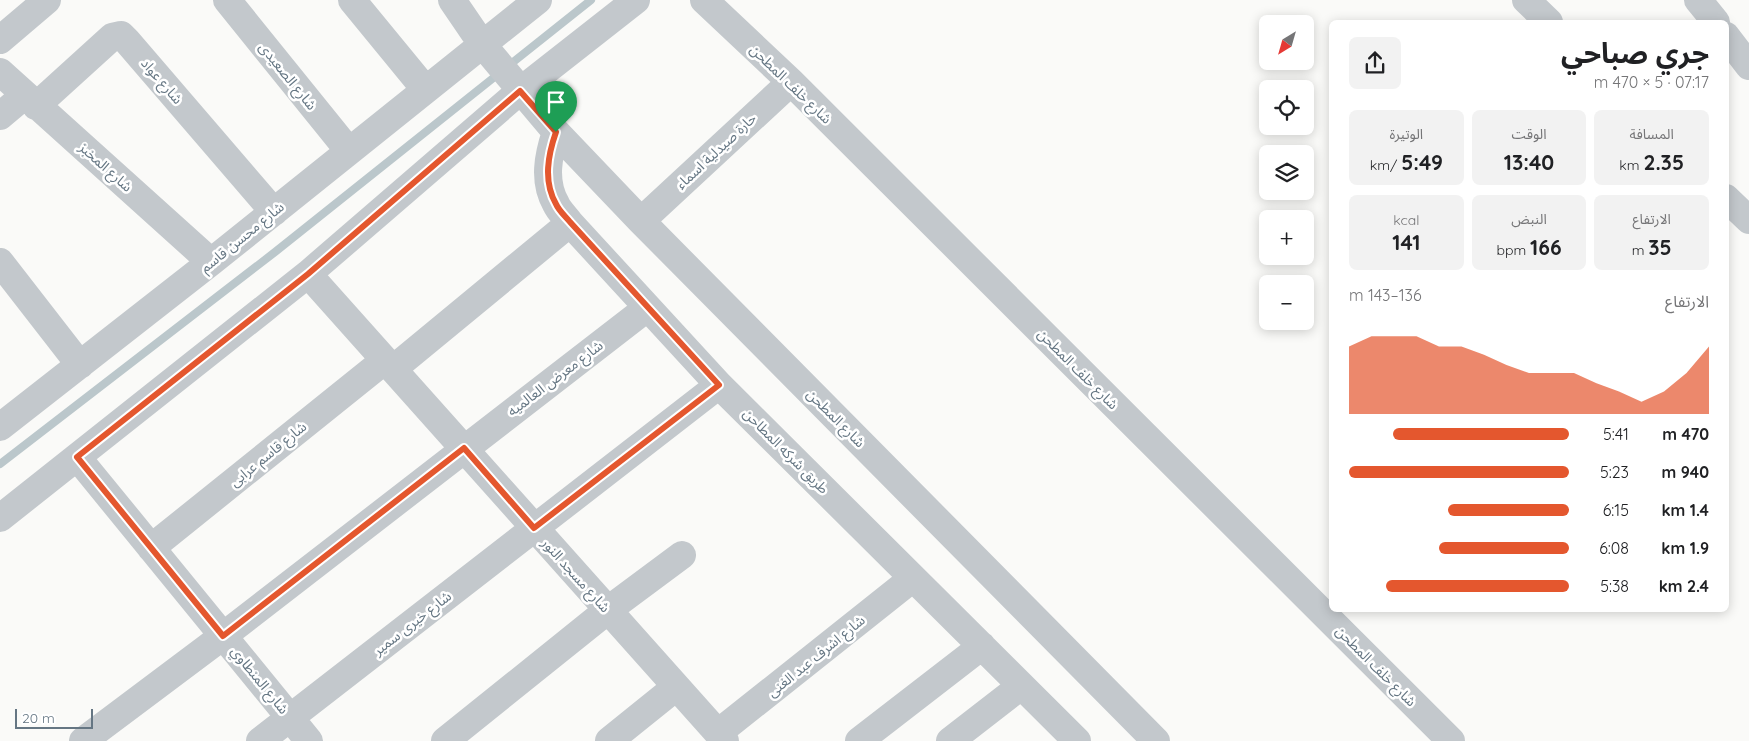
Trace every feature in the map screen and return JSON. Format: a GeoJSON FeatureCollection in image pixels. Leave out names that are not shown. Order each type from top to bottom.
{"type":"FeatureCollection","features":[{"type":"Feature","properties":{"kind":"street"},"geometry":{"type":"LineString","coordinates":[[0,40],[47,0]]}},
{"type":"Feature","properties":{"kind":"street","name":"شارع الصعيدى"},"geometry":{"type":"LineString","coordinates":[[226,0],[349,151]]}},
{"type":"Feature","properties":{"kind":"street"},"geometry":{"type":"LineString","coordinates":[[352,0],[425,89]]}},
{"type":"Feature","properties":{"kind":"street","name":"شارع المطحن"},"geometry":{"type":"LineString","coordinates":[[452,0],[482,44],[556,132],[641,221],[1156,741]]}},
{"type":"Feature","properties":{"kind":"street","name":"شارع محسن قاسم"},"geometry":{"type":"LineString","coordinates":[[0,428],[212,262],[538,0]]}},
{"type":"Feature","properties":{"kind":"street"},"geometry":{"type":"LineString","coordinates":[[0,518],[308,274],[520,91],[636,0]]}},
{"type":"Feature","properties":{"kind":"street","name":"شارع خلف المطحن"},"geometry":{"type":"LineString","coordinates":[[704,0],[791,82],[1451,741]]}},
{"type":"Feature","properties":{"kind":"street"},"geometry":{"type":"LineString","coordinates":[[1526,0],[1547,20]]}},
{"type":"Feature","properties":{"kind":"street"},"geometry":{"type":"LineString","coordinates":[[1698,0],[1714,20]]}},
{"type":"Feature","properties":{"kind":"street","name":"شارع عواد"},"geometry":{"type":"LineString","coordinates":[[31,100],[112,37],[121,36],[128,41],[274,212]]}},
{"type":"Feature","properties":{"kind":"street"},"geometry":{"type":"LineString","coordinates":[[1729,40],[1749,66]]}},
{"type":"Feature","properties":{"kind":"street","name":"شارع المخبز"},"geometry":{"type":"LineString","coordinates":[[0,72],[212,262]]}},
{"type":"Feature","properties":{"kind":"street","name":"حارة صيدلية اسماء"},"geometry":{"type":"LineString","coordinates":[[641,221],[791,82]]}},
{"type":"Feature","properties":{"kind":"street"},"geometry":{"type":"LineString","coordinates":[[0,116],[31,100]]}},
{"type":"Feature","properties":{"kind":"street","name":"طريق شركه المطاحن"},"geometry":{"type":"LineString","coordinates":[[556,132],[547,168],[549,186],[556,204],[570,222],[719,385],[1077,741]]}},
{"type":"Feature","properties":{"kind":"street"},"geometry":{"type":"LineString","coordinates":[[1729,201],[1749,220]]}},
{"type":"Feature","properties":{"kind":"street","name":"شارع قاسم عرابى"},"geometry":{"type":"LineString","coordinates":[[151,548],[570,222]]}},
{"type":"Feature","properties":{"kind":"street"},"geometry":{"type":"LineString","coordinates":[[1,266],[80,365]]}},
{"type":"Feature","properties":{"kind":"street","name":"شارع مسجد النور"},"geometry":{"type":"LineString","coordinates":[[308,274],[722,737]]}},
{"type":"Feature","properties":{"kind":"street","name":"شارع معرض العالميه"},"geometry":{"type":"LineString","coordinates":[[83,741],[223,636],[647,308]]}},
{"type":"Feature","properties":{"kind":"street","name":"شارع خيرى سمير"},"geometry":{"type":"LineString","coordinates":[[260,741],[719,385]]}},
{"type":"Feature","properties":{"kind":"street","name":"شارع المنطاوي"},"geometry":{"type":"LineString","coordinates":[[77,457],[309,741]]}},
{"type":"Feature","properties":{"kind":"street"},"geometry":{"type":"LineString","coordinates":[[445,741],[608,610],[682,555]]}},
{"type":"Feature","properties":{"kind":"street","name":"شارع اشرف عبد الغنى"},"geometry":{"type":"LineString","coordinates":[[722,737],[913,578]]}},
{"type":"Feature","properties":{"kind":"street"},"geometry":{"type":"LineString","coordinates":[[859,741],[982,646]]}},
{"type":"Feature","properties":{"kind":"street"},"geometry":{"type":"LineString","coordinates":[[950,741],[1021,686]]}},
{"type":"Feature","properties":{"kind":"street"},"geometry":{"type":"LineString","coordinates":[[609,741],[676,687]]}},
{"type":"Feature","properties":{"kind":"waterway"},"geometry":{"type":"LineString","coordinates":[[0,464],[275,252],[591,0]]}},
{"type":"Feature","properties":{"kind":"route"},"geometry":{"type":"LineString","coordinates":[[520,91],[556,132],[547,168],[549,186],[556,204],[647,308],[719,385],[534,528],[464,448],[223,636],[77,457],[308,274],[520,91]]}}]}
